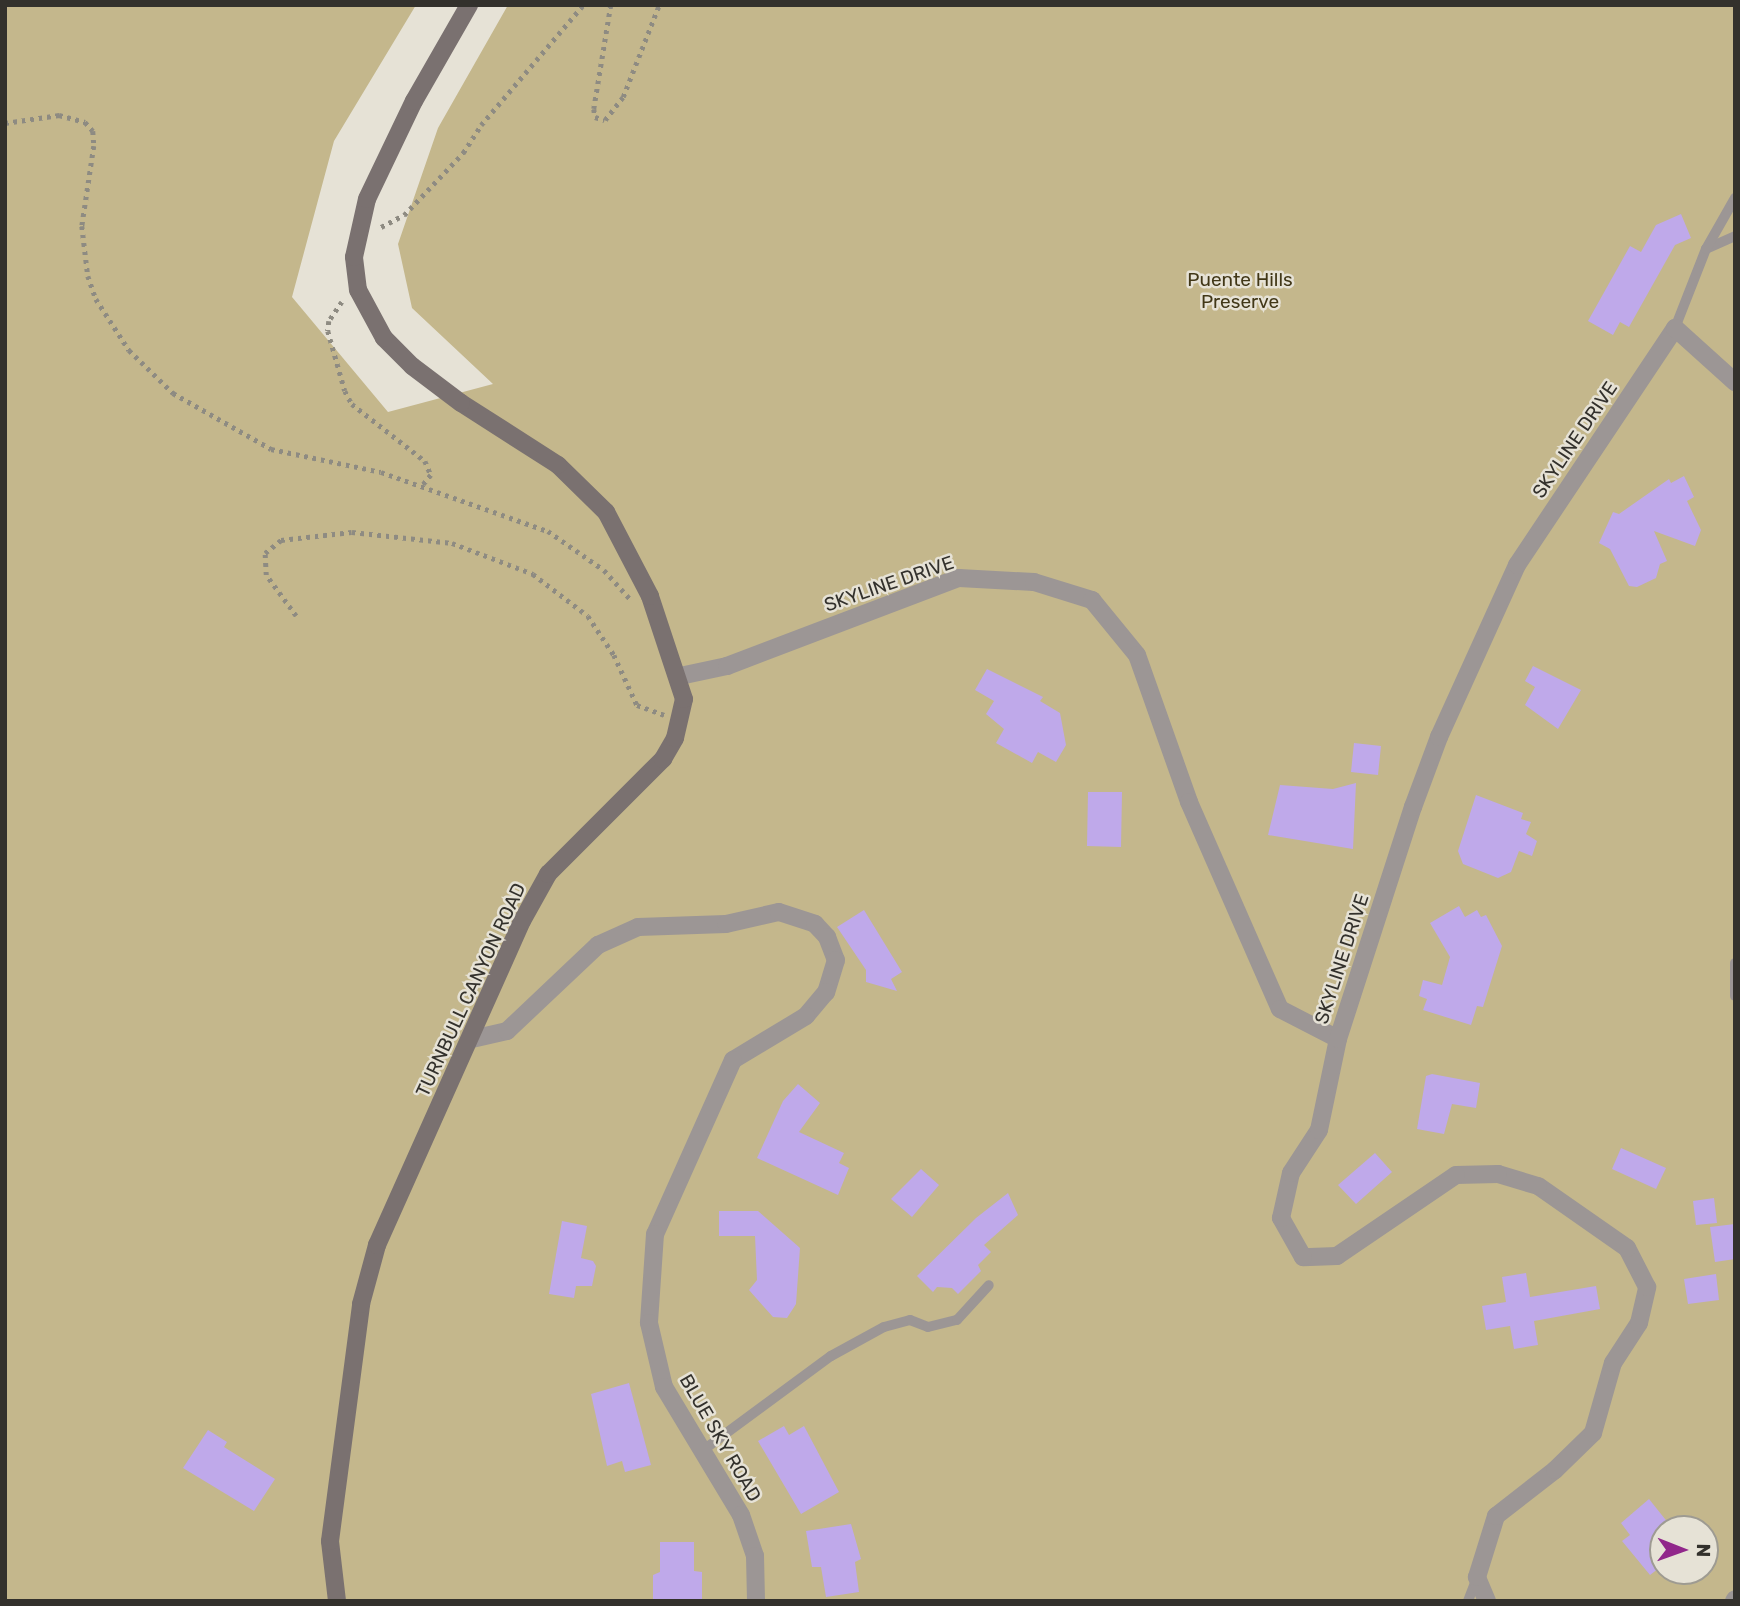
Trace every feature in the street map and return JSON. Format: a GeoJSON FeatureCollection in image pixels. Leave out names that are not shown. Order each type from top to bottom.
{"type":"FeatureCollection","features":[{"type":"Feature","properties":{"kind":"street","name":"TURNBULL CANYON ROAD"},"geometry":{"type":"LineString","coordinates":[[337,1601],[330,1541],[361,1304],[383,1233],[472,1039],[522,921],[548,874],[643,782],[663,759],[681,721],[680,676],[650,596],[619,534],[589,491],[558,465],[431,381],[384,338],[358,289],[354,257],[358,228],[414,101],[469,5]]}},
{"type":"Feature","properties":{"kind":"street"},"geometry":{"type":"LineString","coordinates":[[1675,328],[1735,382]]}},
{"type":"Feature","properties":{"kind":"street","name":"SKYLINE DRIVE"},"geometry":{"type":"LineString","coordinates":[[680,676],[727,666],[959,578],[1034,582],[1092,600],[1137,655],[1189,802],[1280,1009],[1338,1039],[1439,737],[1517,565],[1675,328]]}},
{"type":"Feature","properties":{"kind":"street","name":"BLUE SKY ROAD"},"geometry":{"type":"LineString","coordinates":[[472,1039],[507,1031],[598,945],[638,927],[726,924],[779,912],[815,924],[827,937],[836,960],[826,992],[806,1016],[733,1060],[655,1234],[649,1323],[664,1387],[741,1514],[755,1556],[756,1601]]}},
{"type":"Feature","properties":{"kind":"street"},"geometry":{"type":"LineString","coordinates":[[1338,1039],[1319,1130],[1290,1173],[1281,1218],[1303,1257],[1337,1256],[1456,1175],[1498,1174],[1538,1186],[1627,1248],[1647,1287],[1639,1323],[1613,1363],[1592,1433],[1555,1470],[1496,1516],[1477,1577],[1488,1601]]}},
{"type":"Feature","properties":{"kind":"lane","name":"SKYLINE DRIVE"},"geometry":{"type":"LineString","coordinates":[[1675,328],[1706,248],[1735,198]]}},
{"type":"Feature","properties":{"kind":"lane"},"geometry":{"type":"LineString","coordinates":[[1706,248],[1735,236]]}},
{"type":"Feature","properties":{"kind":"lane"},"geometry":{"type":"LineString","coordinates":[[1735,963],[1735,996]]}},
{"type":"Feature","properties":{"kind":"lane"},"geometry":{"type":"LineString","coordinates":[[702,1451],[831,1356],[884,1327],[910,1320],[928,1327],[957,1320],[989,1285]]}},
{"type":"Feature","properties":{"kind":"lane"},"geometry":{"type":"LineString","coordinates":[[1468,1601],[1477,1577]]}},
{"type":"Feature","properties":{"kind":"path"},"geometry":{"type":"LineString","coordinates":[[358,228],[392,224],[404,215],[463,153],[481,125],[583,5]]}},
{"type":"Feature","properties":{"kind":"path"},"geometry":{"type":"LineString","coordinates":[[611,5],[594,108],[600,120],[610,118],[617,110],[659,5]]}},
{"type":"Feature","properties":{"kind":"path"},"geometry":{"type":"LineString","coordinates":[[5,123],[59,115],[85,122],[93,131],[94,146],[82,226],[88,276],[110,324],[150,374],[200,412],[271,449],[422,486],[548,531],[604,570],[628,597],[650,596]]}},
{"type":"Feature","properties":{"kind":"path"},"geometry":{"type":"LineString","coordinates":[[339,288],[341,307],[329,321],[328,331],[345,391],[352,404],[425,461],[431,475],[422,486]]}},
{"type":"Feature","properties":{"kind":"path"},"geometry":{"type":"LineString","coordinates":[[296,616],[266,575],[265,553],[281,541],[352,532],[452,544],[533,574],[577,607],[614,655],[637,705],[681,721]]}},
{"type":"Feature","properties":{"kind":"green space","name":"Puente Hills Preserve"},"geometry":{"type":"Polygon","coordinates":[[[5,5],[416,5],[334,141],[292,297],[388,412],[493,384],[412,308],[398,244],[438,128],[508,5],[1735,5],[1735,1601],[5,1601],[5,5]]]}},
{"type":"Feature","properties":{"kind":"building"},"geometry":{"type":"Polygon","coordinates":[[[1681,214],[1691,238],[1675,245],[1629,327],[1620,322],[1613,335],[1588,321],[1630,246],[1641,252],[1656,225],[1681,214]]]}},
{"type":"Feature","properties":{"kind":"building"},"geometry":{"type":"Polygon","coordinates":[[[1684,476],[1694,497],[1687,501],[1701,530],[1695,546],[1654,531],[1667,561],[1660,564],[1656,578],[1637,587],[1629,586],[1610,549],[1599,543],[1613,512],[1619,514],[1669,479],[1671,483],[1684,476]]]}},
{"type":"Feature","properties":{"kind":"building"},"geometry":{"type":"Polygon","coordinates":[[[1533,666],[1581,690],[1558,729],[1525,705],[1535,687],[1525,681],[1533,666]]]}},
{"type":"Feature","properties":{"kind":"building"},"geometry":{"type":"Polygon","coordinates":[[[987,669],[1043,697],[1040,701],[1060,713],[1066,745],[1056,762],[1038,752],[1032,763],[996,743],[1004,729],[986,714],[994,701],[975,690],[987,669]]]}},
{"type":"Feature","properties":{"kind":"building"},"geometry":{"type":"Polygon","coordinates":[[[1354,743],[1381,746],[1378,775],[1351,772],[1354,743]]]}},
{"type":"Feature","properties":{"kind":"building"},"geometry":{"type":"Polygon","coordinates":[[[1356,783],[1353,849],[1268,835],[1280,785],[1333,789],[1356,783]]]}},
{"type":"Feature","properties":{"kind":"building"},"geometry":{"type":"Polygon","coordinates":[[[1088,792],[1122,792],[1121,847],[1087,846],[1088,792]]]}},
{"type":"Feature","properties":{"kind":"building"},"geometry":{"type":"Polygon","coordinates":[[[1476,795],[1523,813],[1521,819],[1531,822],[1526,834],[1537,841],[1532,856],[1519,851],[1511,872],[1498,878],[1463,864],[1458,851],[1476,795]]]}},
{"type":"Feature","properties":{"kind":"building"},"geometry":{"type":"Polygon","coordinates":[[[1459,906],[1465,917],[1477,910],[1481,917],[1486,915],[1502,946],[1483,1007],[1477,1006],[1471,1025],[1423,1010],[1427,999],[1419,996],[1423,980],[1442,985],[1450,957],[1430,923],[1459,906]]]}},
{"type":"Feature","properties":{"kind":"building"},"geometry":{"type":"Polygon","coordinates":[[[864,910],[902,972],[891,979],[897,991],[866,982],[866,970],[837,927],[864,910]]]}},
{"type":"Feature","properties":{"kind":"building"},"geometry":{"type":"Polygon","coordinates":[[[1432,1074],[1480,1083],[1476,1108],[1452,1104],[1444,1134],[1417,1129],[1426,1076],[1432,1074]]]}},
{"type":"Feature","properties":{"kind":"building"},"geometry":{"type":"Polygon","coordinates":[[[798,1084],[820,1103],[799,1132],[844,1153],[839,1163],[849,1168],[838,1195],[757,1158],[783,1101],[798,1084]]]}},
{"type":"Feature","properties":{"kind":"building"},"geometry":{"type":"Polygon","coordinates":[[[1621,1148],[1666,1168],[1656,1189],[1612,1169],[1621,1148]]]}},
{"type":"Feature","properties":{"kind":"building"},"geometry":{"type":"Polygon","coordinates":[[[1375,1153],[1392,1172],[1356,1204],[1338,1185],[1375,1153]]]}},
{"type":"Feature","properties":{"kind":"building"},"geometry":{"type":"Polygon","coordinates":[[[921,1169],[939,1185],[912,1217],[891,1199],[921,1169]]]}},
{"type":"Feature","properties":{"kind":"building"},"geometry":{"type":"Polygon","coordinates":[[[1008,1193],[1018,1215],[984,1245],[991,1252],[978,1265],[981,1271],[958,1294],[952,1288],[937,1287],[933,1292],[917,1276],[976,1218],[1008,1193]]]}},
{"type":"Feature","properties":{"kind":"building"},"geometry":{"type":"Polygon","coordinates":[[[1714,1198],[1717,1223],[1696,1225],[1693,1201],[1714,1198]]]}},
{"type":"Feature","properties":{"kind":"building"},"geometry":{"type":"Polygon","coordinates":[[[719,1211],[758,1211],[800,1248],[796,1304],[787,1318],[773,1317],[749,1290],[757,1280],[755,1236],[719,1236],[719,1211]]]}},
{"type":"Feature","properties":{"kind":"building"},"geometry":{"type":"Polygon","coordinates":[[[562,1221],[587,1226],[581,1258],[593,1261],[596,1266],[592,1286],[576,1286],[574,1298],[549,1294],[562,1221]]]}},
{"type":"Feature","properties":{"kind":"building"},"geometry":{"type":"Polygon","coordinates":[[[1735,1224],[1735,1259],[1715,1262],[1710,1227],[1735,1224]]]}},
{"type":"Feature","properties":{"kind":"building"},"geometry":{"type":"Polygon","coordinates":[[[1526,1273],[1530,1297],[1596,1286],[1600,1309],[1534,1321],[1538,1345],[1514,1349],[1510,1326],[1486,1330],[1482,1306],[1506,1302],[1502,1277],[1526,1273]]]}},
{"type":"Feature","properties":{"kind":"building"},"geometry":{"type":"Polygon","coordinates":[[[1716,1274],[1719,1300],[1688,1304],[1684,1279],[1716,1274]]]}},
{"type":"Feature","properties":{"kind":"building"},"geometry":{"type":"Polygon","coordinates":[[[629,1383],[651,1465],[625,1472],[622,1461],[607,1466],[591,1394],[629,1383]]]}},
{"type":"Feature","properties":{"kind":"building"},"geometry":{"type":"Polygon","coordinates":[[[784,1426],[789,1435],[804,1426],[839,1492],[801,1514],[758,1441],[784,1426]]]}},
{"type":"Feature","properties":{"kind":"building"},"geometry":{"type":"Polygon","coordinates":[[[208,1430],[227,1442],[224,1447],[275,1479],[254,1511],[183,1468],[208,1430]]]}},
{"type":"Feature","properties":{"kind":"building"},"geometry":{"type":"Polygon","coordinates":[[[1649,1499],[1662,1515],[1649,1515],[1649,1574],[1622,1541],[1630,1535],[1621,1523],[1649,1499]]]}},
{"type":"Feature","properties":{"kind":"building"},"geometry":{"type":"Polygon","coordinates":[[[851,1524],[861,1559],[855,1562],[859,1592],[826,1597],[821,1567],[812,1567],[806,1531],[851,1524]]]}},
{"type":"Feature","properties":{"kind":"building"},"geometry":{"type":"Polygon","coordinates":[[[660,1542],[694,1542],[694,1571],[702,1572],[702,1601],[653,1601],[653,1575],[660,1572],[660,1542]]]}}]}
